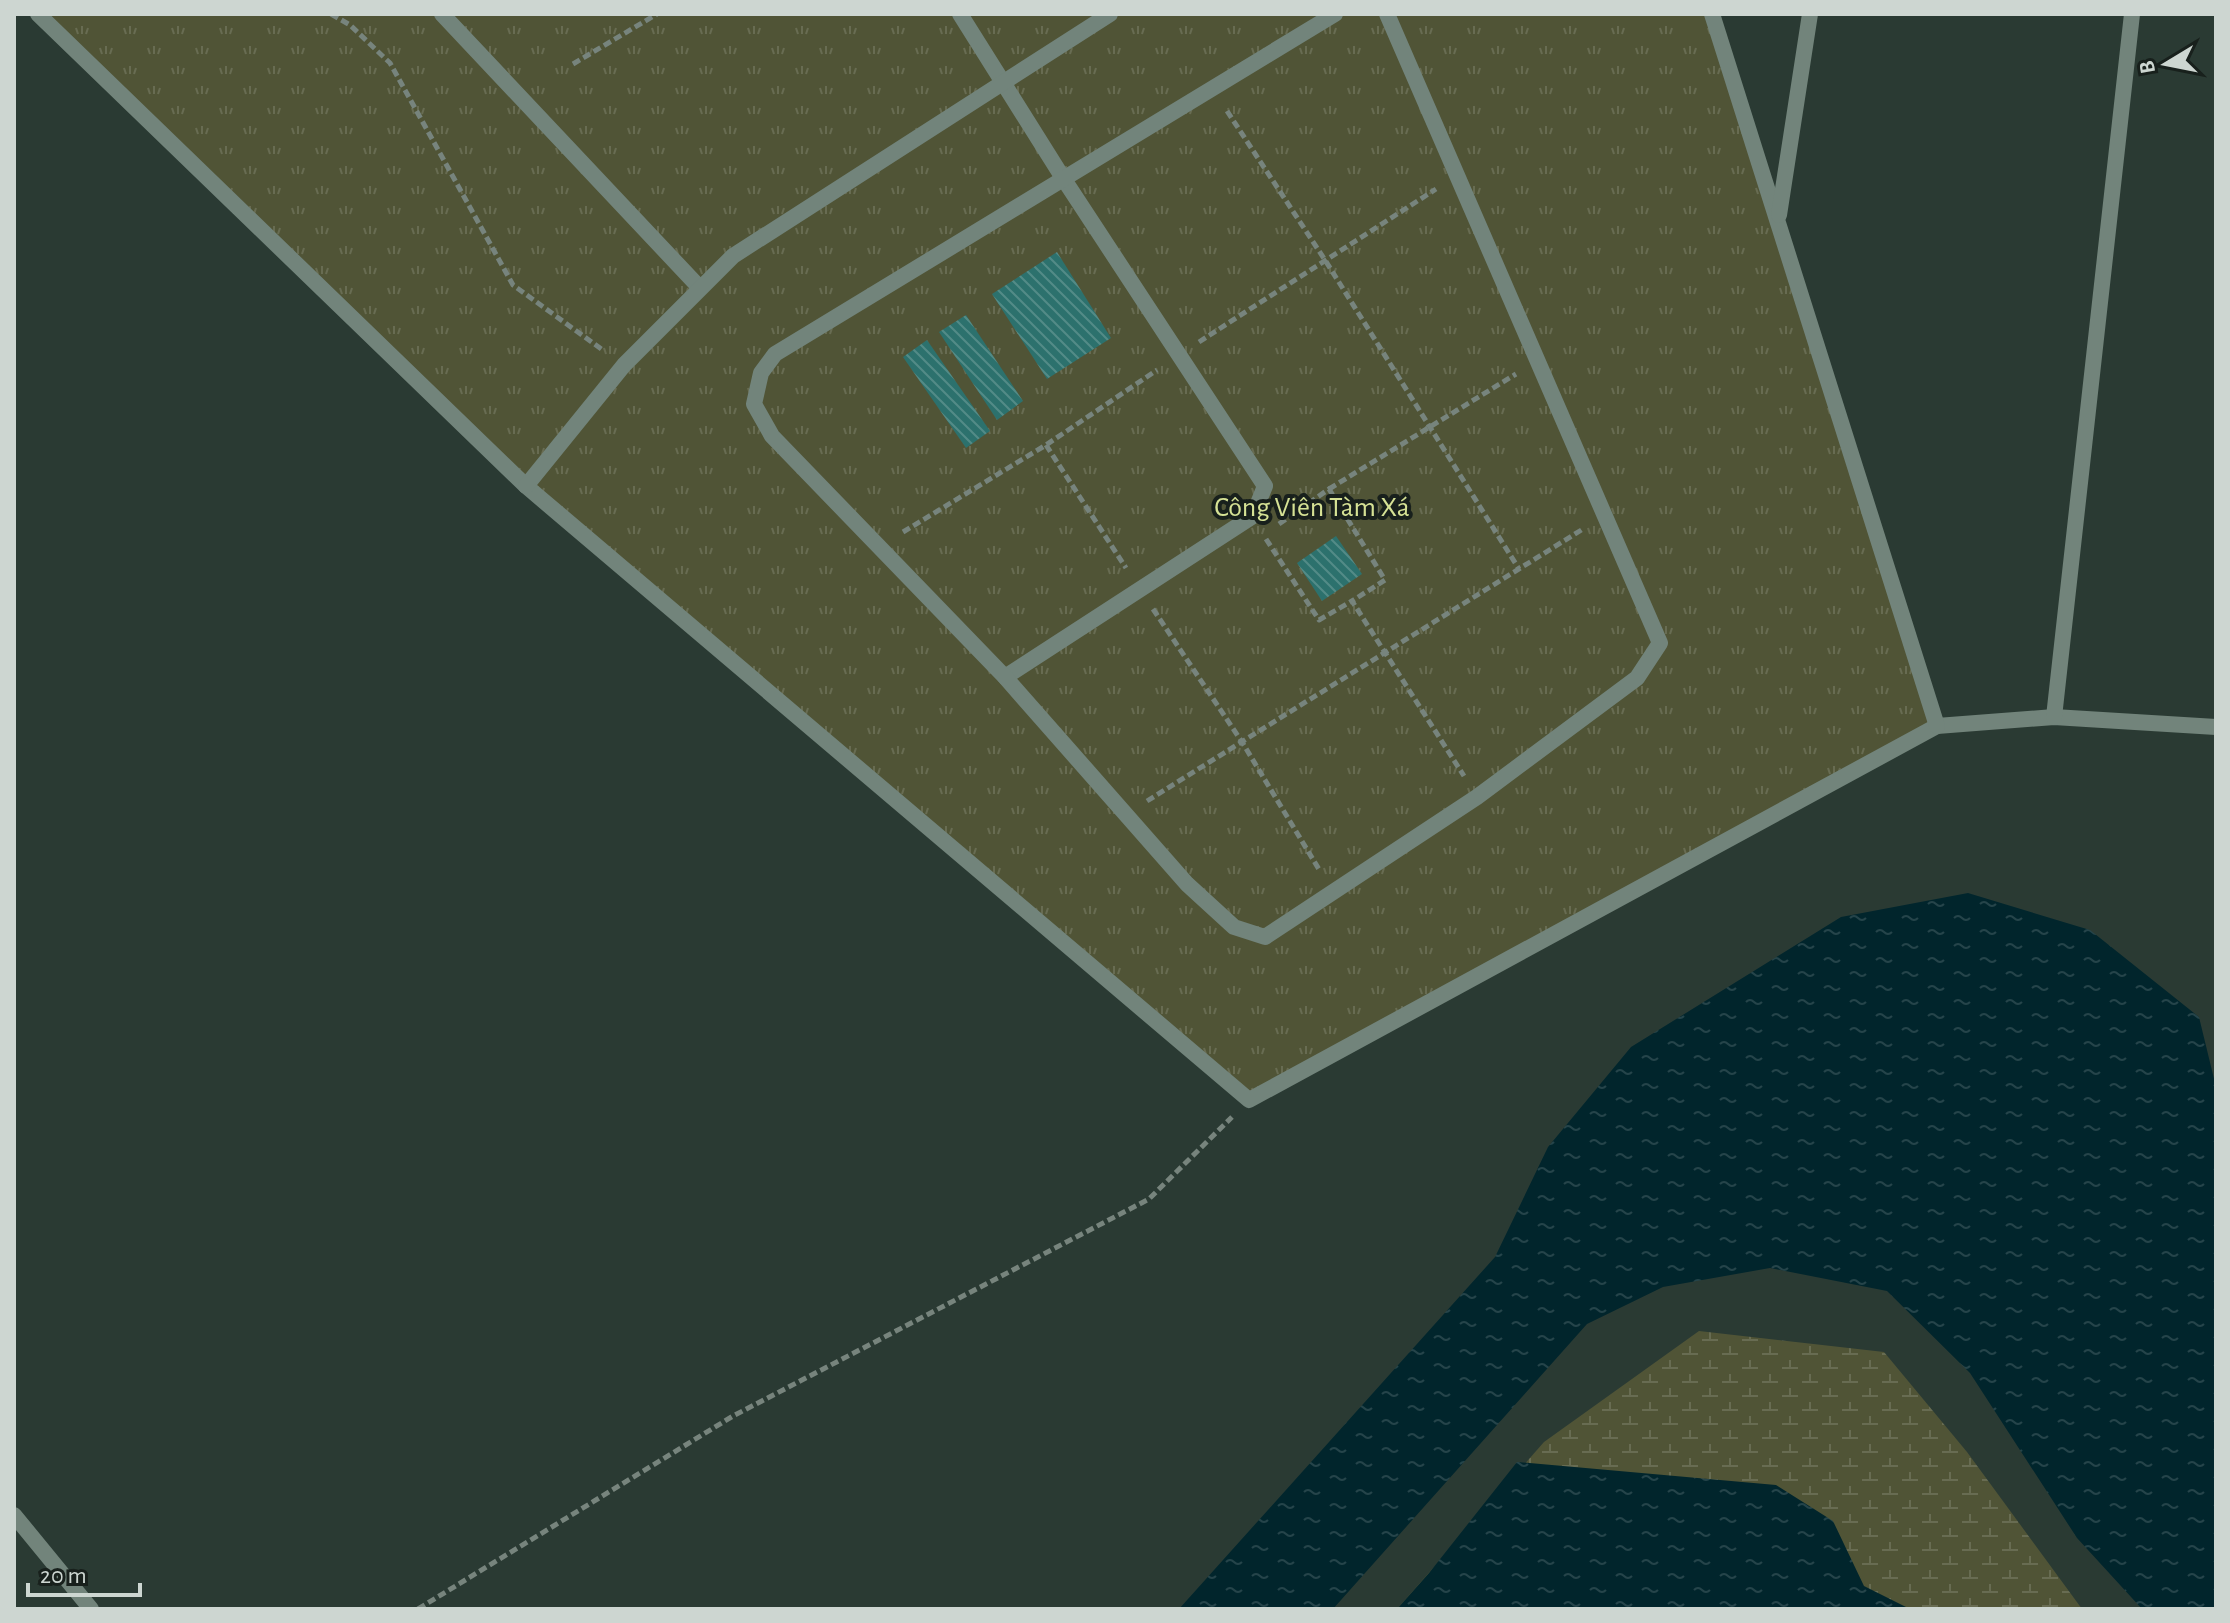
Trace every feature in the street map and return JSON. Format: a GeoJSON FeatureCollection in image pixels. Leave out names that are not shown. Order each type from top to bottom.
{"type":"FeatureCollection","features":[{"type":"Feature","properties":{"kind":"street"},"geometry":{"type":"LineString","coordinates":[[38,14],[526,486],[1249,1100],[1937,726],[2054,717],[2216,727]]}},
{"type":"Feature","properties":{"kind":"street"},"geometry":{"type":"LineString","coordinates":[[442,14],[699,287]]}},
{"type":"Feature","properties":{"kind":"street"},"geometry":{"type":"LineString","coordinates":[[960,14],[1063,178],[1265,486],[1253,516],[1005,677]]}},
{"type":"Feature","properties":{"kind":"street"},"geometry":{"type":"LineString","coordinates":[[526,486],[624,365],[733,256],[1110,14]]}},
{"type":"Feature","properties":{"kind":"street"},"geometry":{"type":"LineString","coordinates":[[1335,14],[775,354],[761,373],[754,404],[772,436],[1005,677],[1187,884],[1234,927],[1265,937],[1477,797],[1637,678],[1660,643],[1387,14]]}},
{"type":"Feature","properties":{"kind":"street"},"geometry":{"type":"LineString","coordinates":[[1712,14],[1937,726]]}},
{"type":"Feature","properties":{"kind":"street"},"geometry":{"type":"LineString","coordinates":[[1778,220],[1810,14]]}},
{"type":"Feature","properties":{"kind":"street"},"geometry":{"type":"LineString","coordinates":[[2054,717],[2132,14]]}},
{"type":"Feature","properties":{"kind":"street"},"geometry":{"type":"LineString","coordinates":[[14,1515],[91,1609]]}},
{"type":"Feature","properties":{"kind":"path"},"geometry":{"type":"LineString","coordinates":[[331,14],[350,25],[390,63],[513,285],[624,365]]}},
{"type":"Feature","properties":{"kind":"path"},"geometry":{"type":"LineString","coordinates":[[573,64],[657,14]]}},
{"type":"Feature","properties":{"kind":"path"},"geometry":{"type":"LineString","coordinates":[[1212,88],[1325,260],[1519,569]]}},
{"type":"Feature","properties":{"kind":"path"},"geometry":{"type":"LineString","coordinates":[[1263,535],[1329,489],[1538,361]]}},
{"type":"Feature","properties":{"kind":"path"},"geometry":{"type":"LineString","coordinates":[[1046,445],[1242,742],[1333,892]]}},
{"type":"Feature","properties":{"kind":"path"},"geometry":{"type":"LineString","coordinates":[[1253,516],[1319,620],[1385,580],[1329,489]]}},
{"type":"Feature","properties":{"kind":"path"},"geometry":{"type":"LineString","coordinates":[[1126,814],[1605,515]]}},
{"type":"Feature","properties":{"kind":"path"},"geometry":{"type":"LineString","coordinates":[[1352,601],[1477,797]]}},
{"type":"Feature","properties":{"kind":"path"},"geometry":{"type":"LineString","coordinates":[[418,1609],[733,1416],[1149,1199],[1249,1100]]}},
{"type":"Feature","properties":{"kind":"green space","name":"Công Viên Tàm Xá"},"geometry":{"type":"Polygon","coordinates":[[[38,14],[1708,14],[1937,726],[1249,1100],[526,486],[38,14]]]}},
{"type":"Feature","properties":{"kind":"green space"},"geometry":{"type":"Polygon","coordinates":[[[1699,1331],[1884,1352],[1967,1452],[2082,1609],[1397,1609],[1544,1442],[1699,1331]]]}},
{"type":"Feature","properties":{"kind":"water"},"geometry":{"type":"Polygon","coordinates":[[[1968,893],[2090,930],[2199,1017],[2216,1087],[2216,1609],[2142,1609],[2077,1538],[1970,1373],[1887,1291],[1770,1268],[1663,1287],[1587,1324],[1333,1609],[1179,1609],[1495,1257],[1548,1147],[1631,1047],[1841,917],[1968,893]]]}},
{"type":"Feature","properties":{"kind":"water"},"geometry":{"type":"Polygon","coordinates":[[[1517,1462],[1776,1485],[1833,1521],[1864,1586],[1910,1609],[1397,1609],[1517,1462]]]}},
{"type":"Feature","properties":{"kind":"building"},"geometry":{"type":"Polygon","coordinates":[[[1057,252],[1111,338],[1047,379],[992,294],[1057,252]]]}},
{"type":"Feature","properties":{"kind":"building"},"geometry":{"type":"Polygon","coordinates":[[[966,315],[1023,401],[997,420],[939,332],[966,315]]]}},
{"type":"Feature","properties":{"kind":"building"},"geometry":{"type":"Polygon","coordinates":[[[927,340],[990,431],[966,448],[903,357],[927,340]]]}},
{"type":"Feature","properties":{"kind":"building"},"geometry":{"type":"Polygon","coordinates":[[[1336,536],[1362,574],[1322,601],[1297,563],[1336,536]]]}}]}
